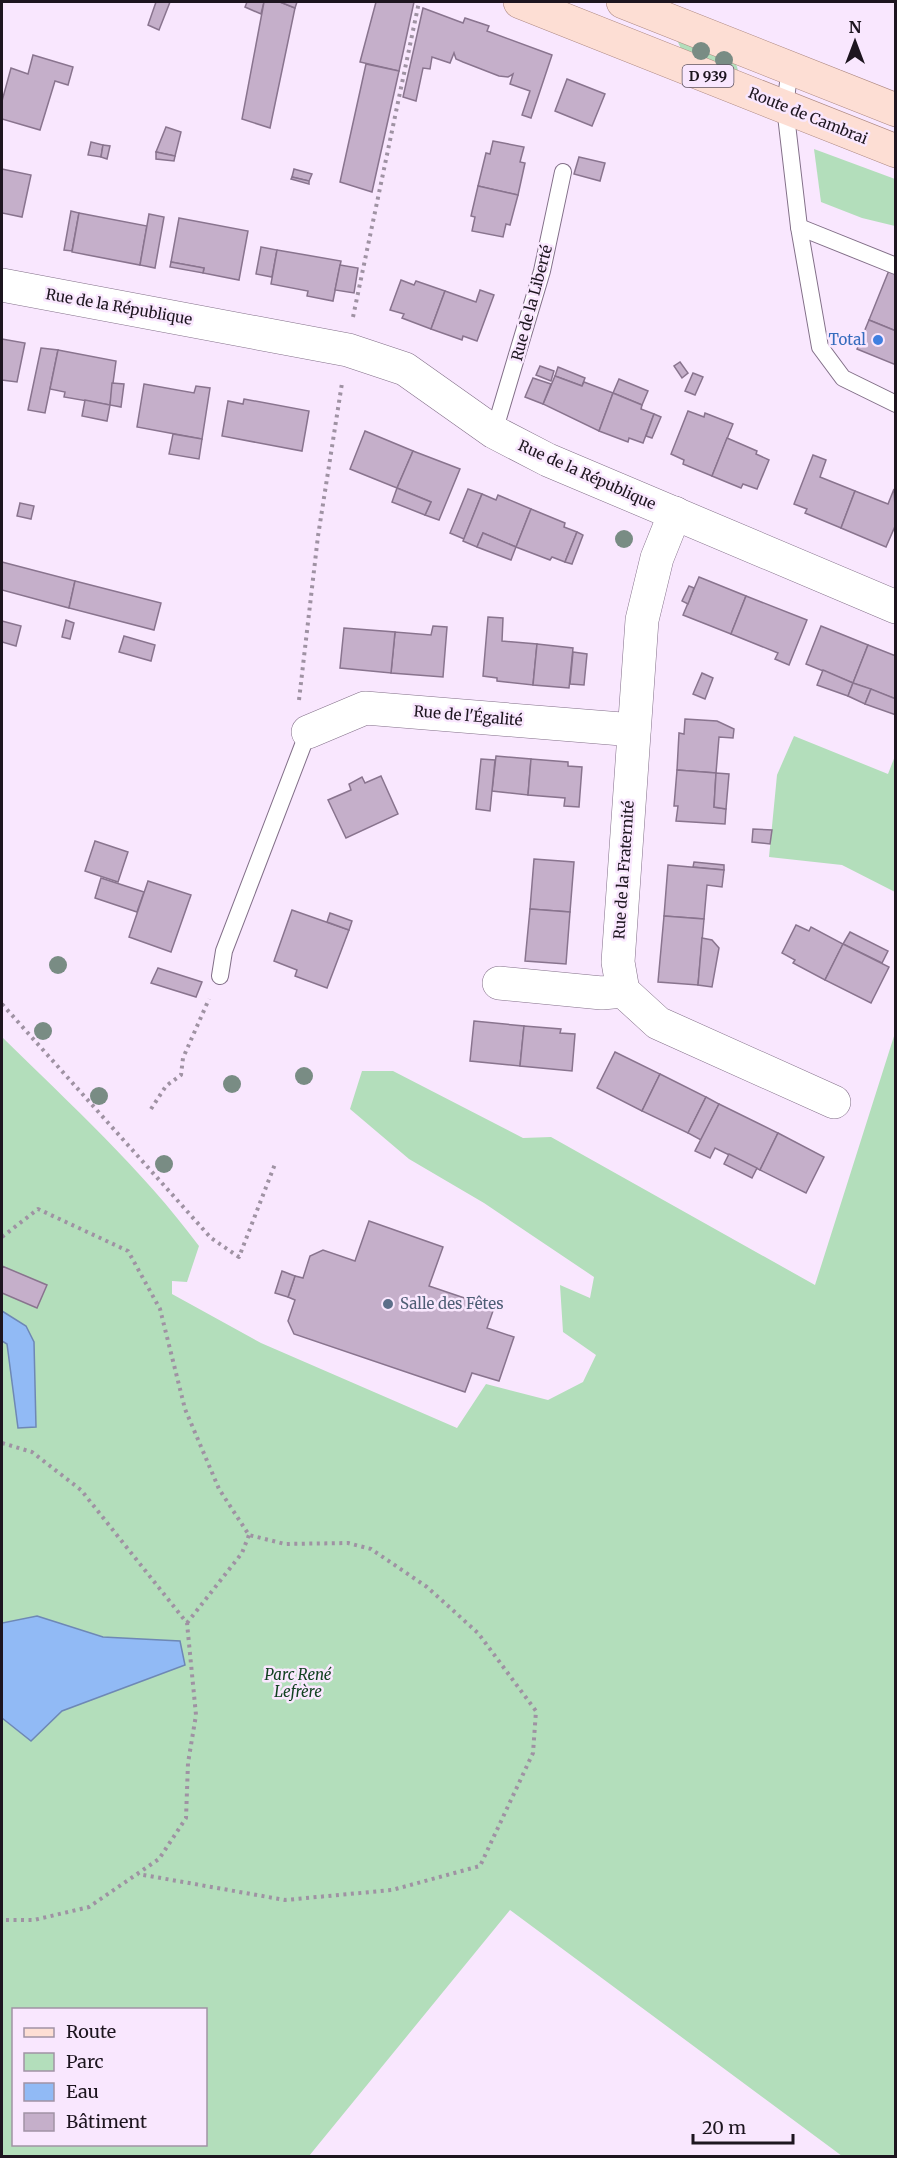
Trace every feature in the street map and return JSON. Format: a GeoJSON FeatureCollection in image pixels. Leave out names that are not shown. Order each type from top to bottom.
{"type":"FeatureCollection","features":[{"type":"Feature","properties":{"kind":"main road","name":"Route de Cambrai"},"geometry":{"type":"LineString","coordinates":[[520,2],[896,152]]}},
{"type":"Feature","properties":{"kind":"main road","name":"D 939"},"geometry":{"type":"LineString","coordinates":[[623,2],[896,110]]}},
{"type":"Feature","properties":{"kind":"street","name":"Rue de la République"},"geometry":{"type":"LineString","coordinates":[[2,285],[348,350],[405,369],[494,432],[548,460],[896,607]]}},
{"type":"Feature","properties":{"kind":"street","name":"Rue de la Fraternité"},"geometry":{"type":"LineString","coordinates":[[623,991],[618,962],[642,620],[657,558],[675,513]]}},
{"type":"Feature","properties":{"kind":"street","name":"Rue de l'Égalité"},"geometry":{"type":"LineString","coordinates":[[308,732],[365,708],[634,730]]}},
{"type":"Feature","properties":{"kind":"street"},"geometry":{"type":"LineString","coordinates":[[499,983],[602,993],[623,991],[658,1023],[834,1102]]}},
{"type":"Feature","properties":{"kind":"lane"},"geometry":{"type":"LineString","coordinates":[[790,68],[785,107],[799,227],[820,347],[843,378],[896,404]]}},
{"type":"Feature","properties":{"kind":"lane","name":"Rue de la Liberté"},"geometry":{"type":"LineString","coordinates":[[494,432],[539,282],[563,172]]}},
{"type":"Feature","properties":{"kind":"lane"},"geometry":{"type":"LineString","coordinates":[[799,227],[896,266]]}},
{"type":"Feature","properties":{"kind":"lane"},"geometry":{"type":"LineString","coordinates":[[220,976],[224,951],[308,732]]}},
{"type":"Feature","properties":{"kind":"path"},"geometry":{"type":"LineString","coordinates":[[151,1109],[166,1086],[181,1075],[183,1058],[220,976]]}},
{"type":"Feature","properties":{"kind":"path"},"geometry":{"type":"LineString","coordinates":[[2,1004],[211,1238],[239,1257],[275,1164]]}},
{"type":"Feature","properties":{"kind":"path"},"geometry":{"type":"LineString","coordinates":[[2,1237],[38,1209],[128,1251],[160,1309],[185,1409],[219,1489],[249,1535],[285,1544],[348,1543],[371,1549],[427,1587],[478,1633],[536,1711],[533,1753],[480,1866],[392,1890],[285,1900],[138,1874]]}},
{"type":"Feature","properties":{"kind":"path"},"geometry":{"type":"LineString","coordinates":[[2,1443],[32,1452],[81,1490],[187,1623],[196,1715],[188,1763],[186,1818],[159,1859],[89,1906],[34,1920],[2,1920]]}},
{"type":"Feature","properties":{"kind":"path"},"geometry":{"type":"LineString","coordinates":[[187,1623],[242,1553],[249,1535]]}},
{"type":"Feature","properties":{"kind":"green space"},"geometry":{"type":"Polygon","coordinates":[[[673,31],[733,54],[741,80],[686,60],[673,31]]]}},
{"type":"Feature","properties":{"kind":"green space"},"geometry":{"type":"Polygon","coordinates":[[[814,149],[895,179],[895,226],[862,218],[821,202],[814,149]]]}},
{"type":"Feature","properties":{"kind":"green space"},"geometry":{"type":"Polygon","coordinates":[[[794,736],[888,774],[895,756],[895,892],[842,865],[769,857],[777,775],[794,736]]]}},
{"type":"Feature","properties":{"kind":"green space","name":"Parc René Lefrère"},"geometry":{"type":"Polygon","coordinates":[[[895,1033],[895,2156],[842,2156],[510,1910],[309,2156],[2,2156],[2,1037],[130,1164],[199,1246],[187,1282],[172,1281],[172,1294],[261,1343],[457,1428],[486,1384],[548,1400],[583,1382],[596,1355],[563,1332],[560,1285],[590,1298],[594,1277],[484,1203],[409,1159],[350,1109],[362,1071],[393,1071],[523,1138],[551,1137],[815,1285],[895,1033]]]}},
{"type":"Feature","properties":{"kind":"water"},"geometry":{"type":"Polygon","coordinates":[[[2,1311],[26,1326],[34,1342],[36,1427],[18,1428],[7,1344],[2,1341],[2,1311]]]}},
{"type":"Feature","properties":{"kind":"water"},"geometry":{"type":"Polygon","coordinates":[[[37,1616],[103,1637],[180,1641],[185,1665],[62,1711],[31,1741],[2,1718],[2,1623],[37,1616]]]}},
{"type":"Feature","properties":{"kind":"building"},"geometry":{"type":"Polygon","coordinates":[[[156,2],[170,2],[159,30],[148,25],[156,2]]]}},
{"type":"Feature","properties":{"kind":"building"},"geometry":{"type":"Polygon","coordinates":[[[247,2],[264,2],[261,14],[245,7],[247,2]]]}},
{"type":"Feature","properties":{"kind":"building"},"geometry":{"type":"Polygon","coordinates":[[[264,2],[280,2],[295,8],[270,128],[242,119],[264,2]]]}},
{"type":"Feature","properties":{"kind":"building"},"geometry":{"type":"Polygon","coordinates":[[[280,2],[297,2],[295,8],[280,2]]]}},
{"type":"Feature","properties":{"kind":"building"},"geometry":{"type":"Polygon","coordinates":[[[376,2],[414,2],[399,71],[360,62],[376,2]]]}},
{"type":"Feature","properties":{"kind":"building"},"geometry":{"type":"Polygon","coordinates":[[[423,8],[463,23],[465,18],[489,26],[487,31],[552,55],[531,118],[522,115],[530,91],[510,84],[513,74],[508,77],[499,76],[456,59],[454,53],[450,63],[432,57],[430,69],[423,68],[416,101],[403,97],[423,8]]]}},
{"type":"Feature","properties":{"kind":"building"},"geometry":{"type":"Polygon","coordinates":[[[33,55],[73,67],[68,85],[55,81],[40,130],[2,119],[2,101],[11,68],[28,74],[33,55]]]}},
{"type":"Feature","properties":{"kind":"building"},"geometry":{"type":"Polygon","coordinates":[[[366,64],[399,71],[372,192],[340,182],[366,64]]]}},
{"type":"Feature","properties":{"kind":"building"},"geometry":{"type":"Polygon","coordinates":[[[567,79],[605,94],[592,126],[555,111],[567,79]]]}},
{"type":"Feature","properties":{"kind":"building"},"geometry":{"type":"Polygon","coordinates":[[[166,127],[181,132],[175,156],[156,152],[166,127]]]}},
{"type":"Feature","properties":{"kind":"building"},"geometry":{"type":"Polygon","coordinates":[[[493,141],[524,147],[520,162],[525,163],[518,195],[478,186],[486,153],[490,154],[493,141]]]}},
{"type":"Feature","properties":{"kind":"building"},"geometry":{"type":"Polygon","coordinates":[[[91,142],[103,145],[101,157],[88,155],[91,142]]]}},
{"type":"Feature","properties":{"kind":"building"},"geometry":{"type":"Polygon","coordinates":[[[103,145],[110,146],[107,159],[101,157],[103,145]]]}},
{"type":"Feature","properties":{"kind":"building"},"geometry":{"type":"Polygon","coordinates":[[[156,152],[175,156],[174,161],[156,159],[156,152]]]}},
{"type":"Feature","properties":{"kind":"building"},"geometry":{"type":"Polygon","coordinates":[[[579,157],[605,163],[600,181],[574,174],[579,157]]]}},
{"type":"Feature","properties":{"kind":"building"},"geometry":{"type":"Polygon","coordinates":[[[2,169],[31,175],[22,217],[2,213],[2,169]]]}},
{"type":"Feature","properties":{"kind":"building"},"geometry":{"type":"Polygon","coordinates":[[[294,169],[312,174],[309,181],[292,177],[294,169]]]}},
{"type":"Feature","properties":{"kind":"building"},"geometry":{"type":"Polygon","coordinates":[[[292,177],[309,181],[309,184],[291,179],[292,177]]]}},
{"type":"Feature","properties":{"kind":"building"},"geometry":{"type":"Polygon","coordinates":[[[478,186],[518,195],[510,225],[506,224],[503,237],[472,231],[475,217],[471,216],[478,186]]]}},
{"type":"Feature","properties":{"kind":"building"},"geometry":{"type":"Polygon","coordinates":[[[71,211],[79,213],[72,251],[64,250],[71,211]]]}},
{"type":"Feature","properties":{"kind":"building"},"geometry":{"type":"Polygon","coordinates":[[[79,213],[147,226],[140,265],[72,252],[79,213]]]}},
{"type":"Feature","properties":{"kind":"building"},"geometry":{"type":"Polygon","coordinates":[[[149,214],[164,217],[155,268],[140,265],[149,214]]]}},
{"type":"Feature","properties":{"kind":"building"},"geometry":{"type":"Polygon","coordinates":[[[179,218],[248,231],[239,280],[203,273],[204,268],[171,262],[179,218]]]}},
{"type":"Feature","properties":{"kind":"building"},"geometry":{"type":"Polygon","coordinates":[[[261,247],[277,250],[272,277],[256,274],[261,247]]]}},
{"type":"Feature","properties":{"kind":"building"},"geometry":{"type":"Polygon","coordinates":[[[277,250],[341,261],[333,301],[307,296],[308,291],[271,284],[277,250]]]}},
{"type":"Feature","properties":{"kind":"building"},"geometry":{"type":"Polygon","coordinates":[[[896,253],[896,331],[869,320],[896,253]]]}},
{"type":"Feature","properties":{"kind":"building"},"geometry":{"type":"Polygon","coordinates":[[[171,262],[204,268],[203,273],[170,267],[171,262]]]}},
{"type":"Feature","properties":{"kind":"building"},"geometry":{"type":"Polygon","coordinates":[[[340,265],[358,268],[354,293],[335,290],[340,265]]]}},
{"type":"Feature","properties":{"kind":"building"},"geometry":{"type":"Polygon","coordinates":[[[401,280],[414,285],[416,281],[445,291],[431,329],[402,318],[404,314],[390,310],[401,280]]]}},
{"type":"Feature","properties":{"kind":"building"},"geometry":{"type":"Polygon","coordinates":[[[480,290],[494,295],[477,341],[463,336],[462,340],[431,329],[445,291],[476,302],[480,290]]]}},
{"type":"Feature","properties":{"kind":"building","name":"Total"},"geometry":{"type":"Polygon","coordinates":[[[869,320],[896,331],[896,365],[857,349],[869,320]]]}},
{"type":"Feature","properties":{"kind":"building"},"geometry":{"type":"Polygon","coordinates":[[[2,339],[25,343],[17,382],[2,380],[2,339]]]}},
{"type":"Feature","properties":{"kind":"building"},"geometry":{"type":"Polygon","coordinates":[[[41,348],[58,350],[45,413],[28,410],[41,348]]]}},
{"type":"Feature","properties":{"kind":"building"},"geometry":{"type":"Polygon","coordinates":[[[58,350],[116,361],[110,405],[64,397],[65,392],[50,389],[58,350]]]}},
{"type":"Feature","properties":{"kind":"building"},"geometry":{"type":"Polygon","coordinates":[[[680,362],[688,373],[682,378],[674,366],[680,362]]]}},
{"type":"Feature","properties":{"kind":"building"},"geometry":{"type":"Polygon","coordinates":[[[540,366],[554,371],[551,381],[536,375],[540,366]]]}},
{"type":"Feature","properties":{"kind":"building"},"geometry":{"type":"Polygon","coordinates":[[[558,367],[585,378],[582,386],[555,376],[558,367]]]}},
{"type":"Feature","properties":{"kind":"building"},"geometry":{"type":"Polygon","coordinates":[[[693,373],[703,377],[695,395],[685,391],[693,373]]]}},
{"type":"Feature","properties":{"kind":"building"},"geometry":{"type":"Polygon","coordinates":[[[555,376],[582,386],[584,382],[613,393],[599,431],[543,404],[555,376]]]}},
{"type":"Feature","properties":{"kind":"building"},"geometry":{"type":"Polygon","coordinates":[[[533,378],[551,384],[543,404],[525,397],[533,378]]]}},
{"type":"Feature","properties":{"kind":"building"},"geometry":{"type":"Polygon","coordinates":[[[619,379],[648,391],[642,405],[613,393],[619,379]]]}},
{"type":"Feature","properties":{"kind":"building"},"geometry":{"type":"Polygon","coordinates":[[[112,383],[124,384],[121,407],[110,405],[112,383]]]}},
{"type":"Feature","properties":{"kind":"building"},"geometry":{"type":"Polygon","coordinates":[[[144,384],[194,393],[196,386],[210,388],[202,439],[137,427],[144,384]]]}},
{"type":"Feature","properties":{"kind":"building"},"geometry":{"type":"Polygon","coordinates":[[[613,393],[642,405],[641,409],[654,414],[643,443],[629,438],[628,442],[599,431],[613,393]]]}},
{"type":"Feature","properties":{"kind":"building"},"geometry":{"type":"Polygon","coordinates":[[[244,399],[309,411],[302,451],[222,436],[228,401],[243,404],[244,399]]]}},
{"type":"Feature","properties":{"kind":"building"},"geometry":{"type":"Polygon","coordinates":[[[85,400],[110,405],[107,421],[82,416],[85,400]]]}},
{"type":"Feature","properties":{"kind":"building"},"geometry":{"type":"Polygon","coordinates":[[[688,411],[704,417],[705,413],[733,424],[712,476],[683,464],[684,460],[671,454],[688,411]]]}},
{"type":"Feature","properties":{"kind":"building"},"geometry":{"type":"Polygon","coordinates":[[[654,414],[661,417],[652,438],[646,436],[654,414]]]}},
{"type":"Feature","properties":{"kind":"building"},"geometry":{"type":"Polygon","coordinates":[[[365,431],[413,451],[397,488],[350,469],[365,431]]]}},
{"type":"Feature","properties":{"kind":"building"},"geometry":{"type":"Polygon","coordinates":[[[173,434],[202,439],[199,459],[169,454],[173,434]]]}},
{"type":"Feature","properties":{"kind":"building"},"geometry":{"type":"Polygon","coordinates":[[[727,438],[757,451],[756,454],[769,460],[757,489],[743,484],[741,488],[712,476],[727,438]]]}},
{"type":"Feature","properties":{"kind":"building"},"geometry":{"type":"Polygon","coordinates":[[[413,451],[460,469],[439,520],[425,515],[431,502],[397,488],[413,451]]]}},
{"type":"Feature","properties":{"kind":"building"},"geometry":{"type":"Polygon","coordinates":[[[813,455],[826,460],[820,477],[855,491],[841,528],[805,513],[807,509],[794,504],[813,455]]]}},
{"type":"Feature","properties":{"kind":"building"},"geometry":{"type":"Polygon","coordinates":[[[397,488],[431,502],[425,515],[392,502],[397,488]]]}},
{"type":"Feature","properties":{"kind":"building"},"geometry":{"type":"Polygon","coordinates":[[[468,489],[482,494],[464,539],[450,533],[468,489]]]}},
{"type":"Feature","properties":{"kind":"building"},"geometry":{"type":"Polygon","coordinates":[[[894,489],[896,524],[886,547],[841,528],[855,491],[888,504],[894,489]]]}},
{"type":"Feature","properties":{"kind":"building"},"geometry":{"type":"Polygon","coordinates":[[[482,494],[496,500],[498,495],[531,509],[516,547],[483,533],[477,547],[463,541],[482,494]]]}},
{"type":"Feature","properties":{"kind":"building"},"geometry":{"type":"Polygon","coordinates":[[[20,503],[34,506],[31,519],[17,516],[20,503]]]}},
{"type":"Feature","properties":{"kind":"building"},"geometry":{"type":"Polygon","coordinates":[[[531,509],[565,523],[564,527],[577,532],[565,562],[552,557],[550,560],[516,547],[531,509]]]}},
{"type":"Feature","properties":{"kind":"building"},"geometry":{"type":"Polygon","coordinates":[[[577,532],[583,535],[572,564],[565,562],[577,532]]]}},
{"type":"Feature","properties":{"kind":"building"},"geometry":{"type":"Polygon","coordinates":[[[483,533],[516,547],[511,560],[477,547],[483,533]]]}},
{"type":"Feature","properties":{"kind":"building"},"geometry":{"type":"Polygon","coordinates":[[[2,562],[75,581],[69,608],[2,590],[2,562]]]}},
{"type":"Feature","properties":{"kind":"building"},"geometry":{"type":"Polygon","coordinates":[[[699,577],[746,596],[731,634],[683,615],[699,577]]]}},
{"type":"Feature","properties":{"kind":"building"},"geometry":{"type":"Polygon","coordinates":[[[75,581],[161,603],[154,630],[69,608],[75,581]]]}},
{"type":"Feature","properties":{"kind":"building"},"geometry":{"type":"Polygon","coordinates":[[[689,586],[694,588],[688,604],[682,601],[689,586]]]}},
{"type":"Feature","properties":{"kind":"building"},"geometry":{"type":"Polygon","coordinates":[[[746,596],[807,620],[789,665],[775,659],[778,653],[731,634],[746,596]]]}},
{"type":"Feature","properties":{"kind":"building"},"geometry":{"type":"Polygon","coordinates":[[[488,617],[503,618],[502,641],[537,644],[533,685],[497,681],[497,678],[483,676],[488,617]]]}},
{"type":"Feature","properties":{"kind":"building"},"geometry":{"type":"Polygon","coordinates":[[[66,620],[74,623],[70,639],[62,637],[66,620]]]}},
{"type":"Feature","properties":{"kind":"building"},"geometry":{"type":"Polygon","coordinates":[[[2,621],[21,626],[16,646],[2,642],[2,621]]]}},
{"type":"Feature","properties":{"kind":"building"},"geometry":{"type":"Polygon","coordinates":[[[433,626],[447,627],[443,677],[391,673],[395,632],[431,635],[433,626]]]}},
{"type":"Feature","properties":{"kind":"building"},"geometry":{"type":"Polygon","coordinates":[[[821,626],[868,645],[853,683],[806,664],[821,626]]]}},
{"type":"Feature","properties":{"kind":"building"},"geometry":{"type":"Polygon","coordinates":[[[344,628],[395,632],[391,673],[340,668],[344,628]]]}},
{"type":"Feature","properties":{"kind":"building"},"geometry":{"type":"Polygon","coordinates":[[[124,636],[155,645],[151,661],[119,652],[124,636]]]}},
{"type":"Feature","properties":{"kind":"building"},"geometry":{"type":"Polygon","coordinates":[[[537,644],[573,648],[569,688],[533,685],[537,644]]]}},
{"type":"Feature","properties":{"kind":"building"},"geometry":{"type":"Polygon","coordinates":[[[868,645],[896,656],[896,699],[853,683],[868,645]]]}},
{"type":"Feature","properties":{"kind":"building"},"geometry":{"type":"Polygon","coordinates":[[[573,652],[587,654],[584,685],[570,684],[573,652]]]}},
{"type":"Feature","properties":{"kind":"building"},"geometry":{"type":"Polygon","coordinates":[[[823,670],[853,683],[848,696],[817,685],[823,670]]]}},
{"type":"Feature","properties":{"kind":"building"},"geometry":{"type":"Polygon","coordinates":[[[702,673],[713,678],[705,699],[693,694],[702,673]]]}},
{"type":"Feature","properties":{"kind":"building"},"geometry":{"type":"Polygon","coordinates":[[[853,683],[871,689],[865,704],[848,696],[853,683]]]}},
{"type":"Feature","properties":{"kind":"building"},"geometry":{"type":"Polygon","coordinates":[[[871,689],[896,699],[896,715],[865,704],[871,689]]]}},
{"type":"Feature","properties":{"kind":"building"},"geometry":{"type":"Polygon","coordinates":[[[685,719],[717,721],[734,729],[733,738],[719,737],[716,773],[677,770],[679,733],[684,734],[685,719]]]}},
{"type":"Feature","properties":{"kind":"building"},"geometry":{"type":"Polygon","coordinates":[[[496,756],[531,759],[528,795],[492,791],[496,756]]]}},
{"type":"Feature","properties":{"kind":"building"},"geometry":{"type":"Polygon","coordinates":[[[481,759],[495,760],[490,811],[476,809],[481,759]]]}},
{"type":"Feature","properties":{"kind":"building"},"geometry":{"type":"Polygon","coordinates":[[[531,759],[568,762],[568,766],[582,767],[579,807],[564,806],[565,798],[528,795],[531,759]]]}},
{"type":"Feature","properties":{"kind":"building"},"geometry":{"type":"Polygon","coordinates":[[[677,770],[716,773],[714,807],[726,809],[725,824],[676,821],[678,806],[674,806],[677,770]]]}},
{"type":"Feature","properties":{"kind":"building"},"geometry":{"type":"Polygon","coordinates":[[[716,773],[729,774],[726,809],[714,807],[716,773]]]}},
{"type":"Feature","properties":{"kind":"building"},"geometry":{"type":"Polygon","coordinates":[[[381,776],[398,814],[346,838],[328,800],[351,790],[349,784],[362,777],[365,783],[381,776]]]}},
{"type":"Feature","properties":{"kind":"building"},"geometry":{"type":"Polygon","coordinates":[[[753,829],[772,830],[770,844],[752,842],[753,829]]]}},
{"type":"Feature","properties":{"kind":"building"},"geometry":{"type":"Polygon","coordinates":[[[95,841],[128,852],[118,882],[85,871],[95,841]]]}},
{"type":"Feature","properties":{"kind":"building"},"geometry":{"type":"Polygon","coordinates":[[[534,859],[574,862],[570,912],[530,909],[534,859]]]}},
{"type":"Feature","properties":{"kind":"building"},"geometry":{"type":"Polygon","coordinates":[[[694,862],[724,865],[724,870],[693,867],[694,862]]]}},
{"type":"Feature","properties":{"kind":"building"},"geometry":{"type":"Polygon","coordinates":[[[668,865],[724,870],[722,887],[707,885],[704,919],[664,916],[668,865]]]}},
{"type":"Feature","properties":{"kind":"building"},"geometry":{"type":"Polygon","coordinates":[[[101,878],[144,892],[137,912],[95,898],[101,878]]]}},
{"type":"Feature","properties":{"kind":"building"},"geometry":{"type":"Polygon","coordinates":[[[148,881],[191,895],[171,952],[129,937],[148,881]]]}},
{"type":"Feature","properties":{"kind":"building"},"geometry":{"type":"Polygon","coordinates":[[[530,909],[570,912],[566,964],[525,961],[530,909]]]}},
{"type":"Feature","properties":{"kind":"building"},"geometry":{"type":"Polygon","coordinates":[[[292,910],[349,930],[327,988],[295,976],[297,970],[274,961],[292,910]]]}},
{"type":"Feature","properties":{"kind":"building"},"geometry":{"type":"Polygon","coordinates":[[[330,913],[352,921],[349,930],[327,922],[330,913]]]}},
{"type":"Feature","properties":{"kind":"building"},"geometry":{"type":"Polygon","coordinates":[[[664,916],[704,919],[698,985],[658,982],[664,916]]]}},
{"type":"Feature","properties":{"kind":"building"},"geometry":{"type":"Polygon","coordinates":[[[796,925],[809,931],[811,927],[843,944],[825,980],[793,963],[795,960],[782,953],[796,925]]]}},
{"type":"Feature","properties":{"kind":"building"},"geometry":{"type":"Polygon","coordinates":[[[850,932],[888,951],[882,963],[843,944],[850,932]]]}},
{"type":"Feature","properties":{"kind":"building"},"geometry":{"type":"Polygon","coordinates":[[[702,938],[712,940],[719,948],[712,987],[698,985],[702,938]]]}},
{"type":"Feature","properties":{"kind":"building"},"geometry":{"type":"Polygon","coordinates":[[[843,944],[889,967],[871,1003],[825,980],[843,944]]]}},
{"type":"Feature","properties":{"kind":"building"},"geometry":{"type":"Polygon","coordinates":[[[158,968],[202,982],[196,997],[151,983],[158,968]]]}},
{"type":"Feature","properties":{"kind":"building"},"geometry":{"type":"Polygon","coordinates":[[[474,1021],[524,1026],[520,1066],[470,1061],[474,1021]]]}},
{"type":"Feature","properties":{"kind":"building"},"geometry":{"type":"Polygon","coordinates":[[[524,1026],[561,1029],[560,1033],[575,1034],[572,1071],[520,1066],[524,1026]]]}},
{"type":"Feature","properties":{"kind":"building"},"geometry":{"type":"Polygon","coordinates":[[[615,1052],[660,1074],[642,1111],[597,1088],[615,1052]]]}},
{"type":"Feature","properties":{"kind":"building"},"geometry":{"type":"Polygon","coordinates":[[[660,1074],[706,1097],[688,1133],[642,1111],[660,1074]]]}},
{"type":"Feature","properties":{"kind":"building"},"geometry":{"type":"Polygon","coordinates":[[[706,1097],[719,1104],[701,1140],[688,1133],[706,1097]]]}},
{"type":"Feature","properties":{"kind":"building"},"geometry":{"type":"Polygon","coordinates":[[[719,1104],[778,1133],[760,1170],[715,1148],[710,1158],[695,1151],[719,1104]]]}},
{"type":"Feature","properties":{"kind":"building"},"geometry":{"type":"Polygon","coordinates":[[[778,1133],[824,1157],[806,1193],[760,1170],[778,1133]]]}},
{"type":"Feature","properties":{"kind":"building"},"geometry":{"type":"Polygon","coordinates":[[[729,1154],[757,1168],[752,1178],[724,1164],[729,1154]]]}},
{"type":"Feature","properties":{"kind":"building","name":"Salle des Fêtes"},"geometry":{"type":"Polygon","coordinates":[[[369,1221],[443,1247],[429,1286],[494,1308],[487,1328],[514,1337],[499,1381],[472,1373],[465,1392],[294,1334],[288,1321],[295,1300],[288,1297],[295,1276],[303,1278],[310,1256],[323,1250],[355,1261],[369,1221]]]}},
{"type":"Feature","properties":{"kind":"building"},"geometry":{"type":"Polygon","coordinates":[[[2,1266],[47,1285],[37,1308],[2,1293],[2,1266]]]}},
{"type":"Feature","properties":{"kind":"building"},"geometry":{"type":"Polygon","coordinates":[[[282,1271],[295,1276],[288,1297],[275,1293],[282,1271]]]}},
{"type":"Feature","properties":{"kind":"place","name":"Total"},"geometry":{"type":"Point","coordinates":[878,340]}},
{"type":"Feature","properties":{"kind":"place","name":"Salle des Fêtes"},"geometry":{"type":"Point","coordinates":[388,1304]}}]}
